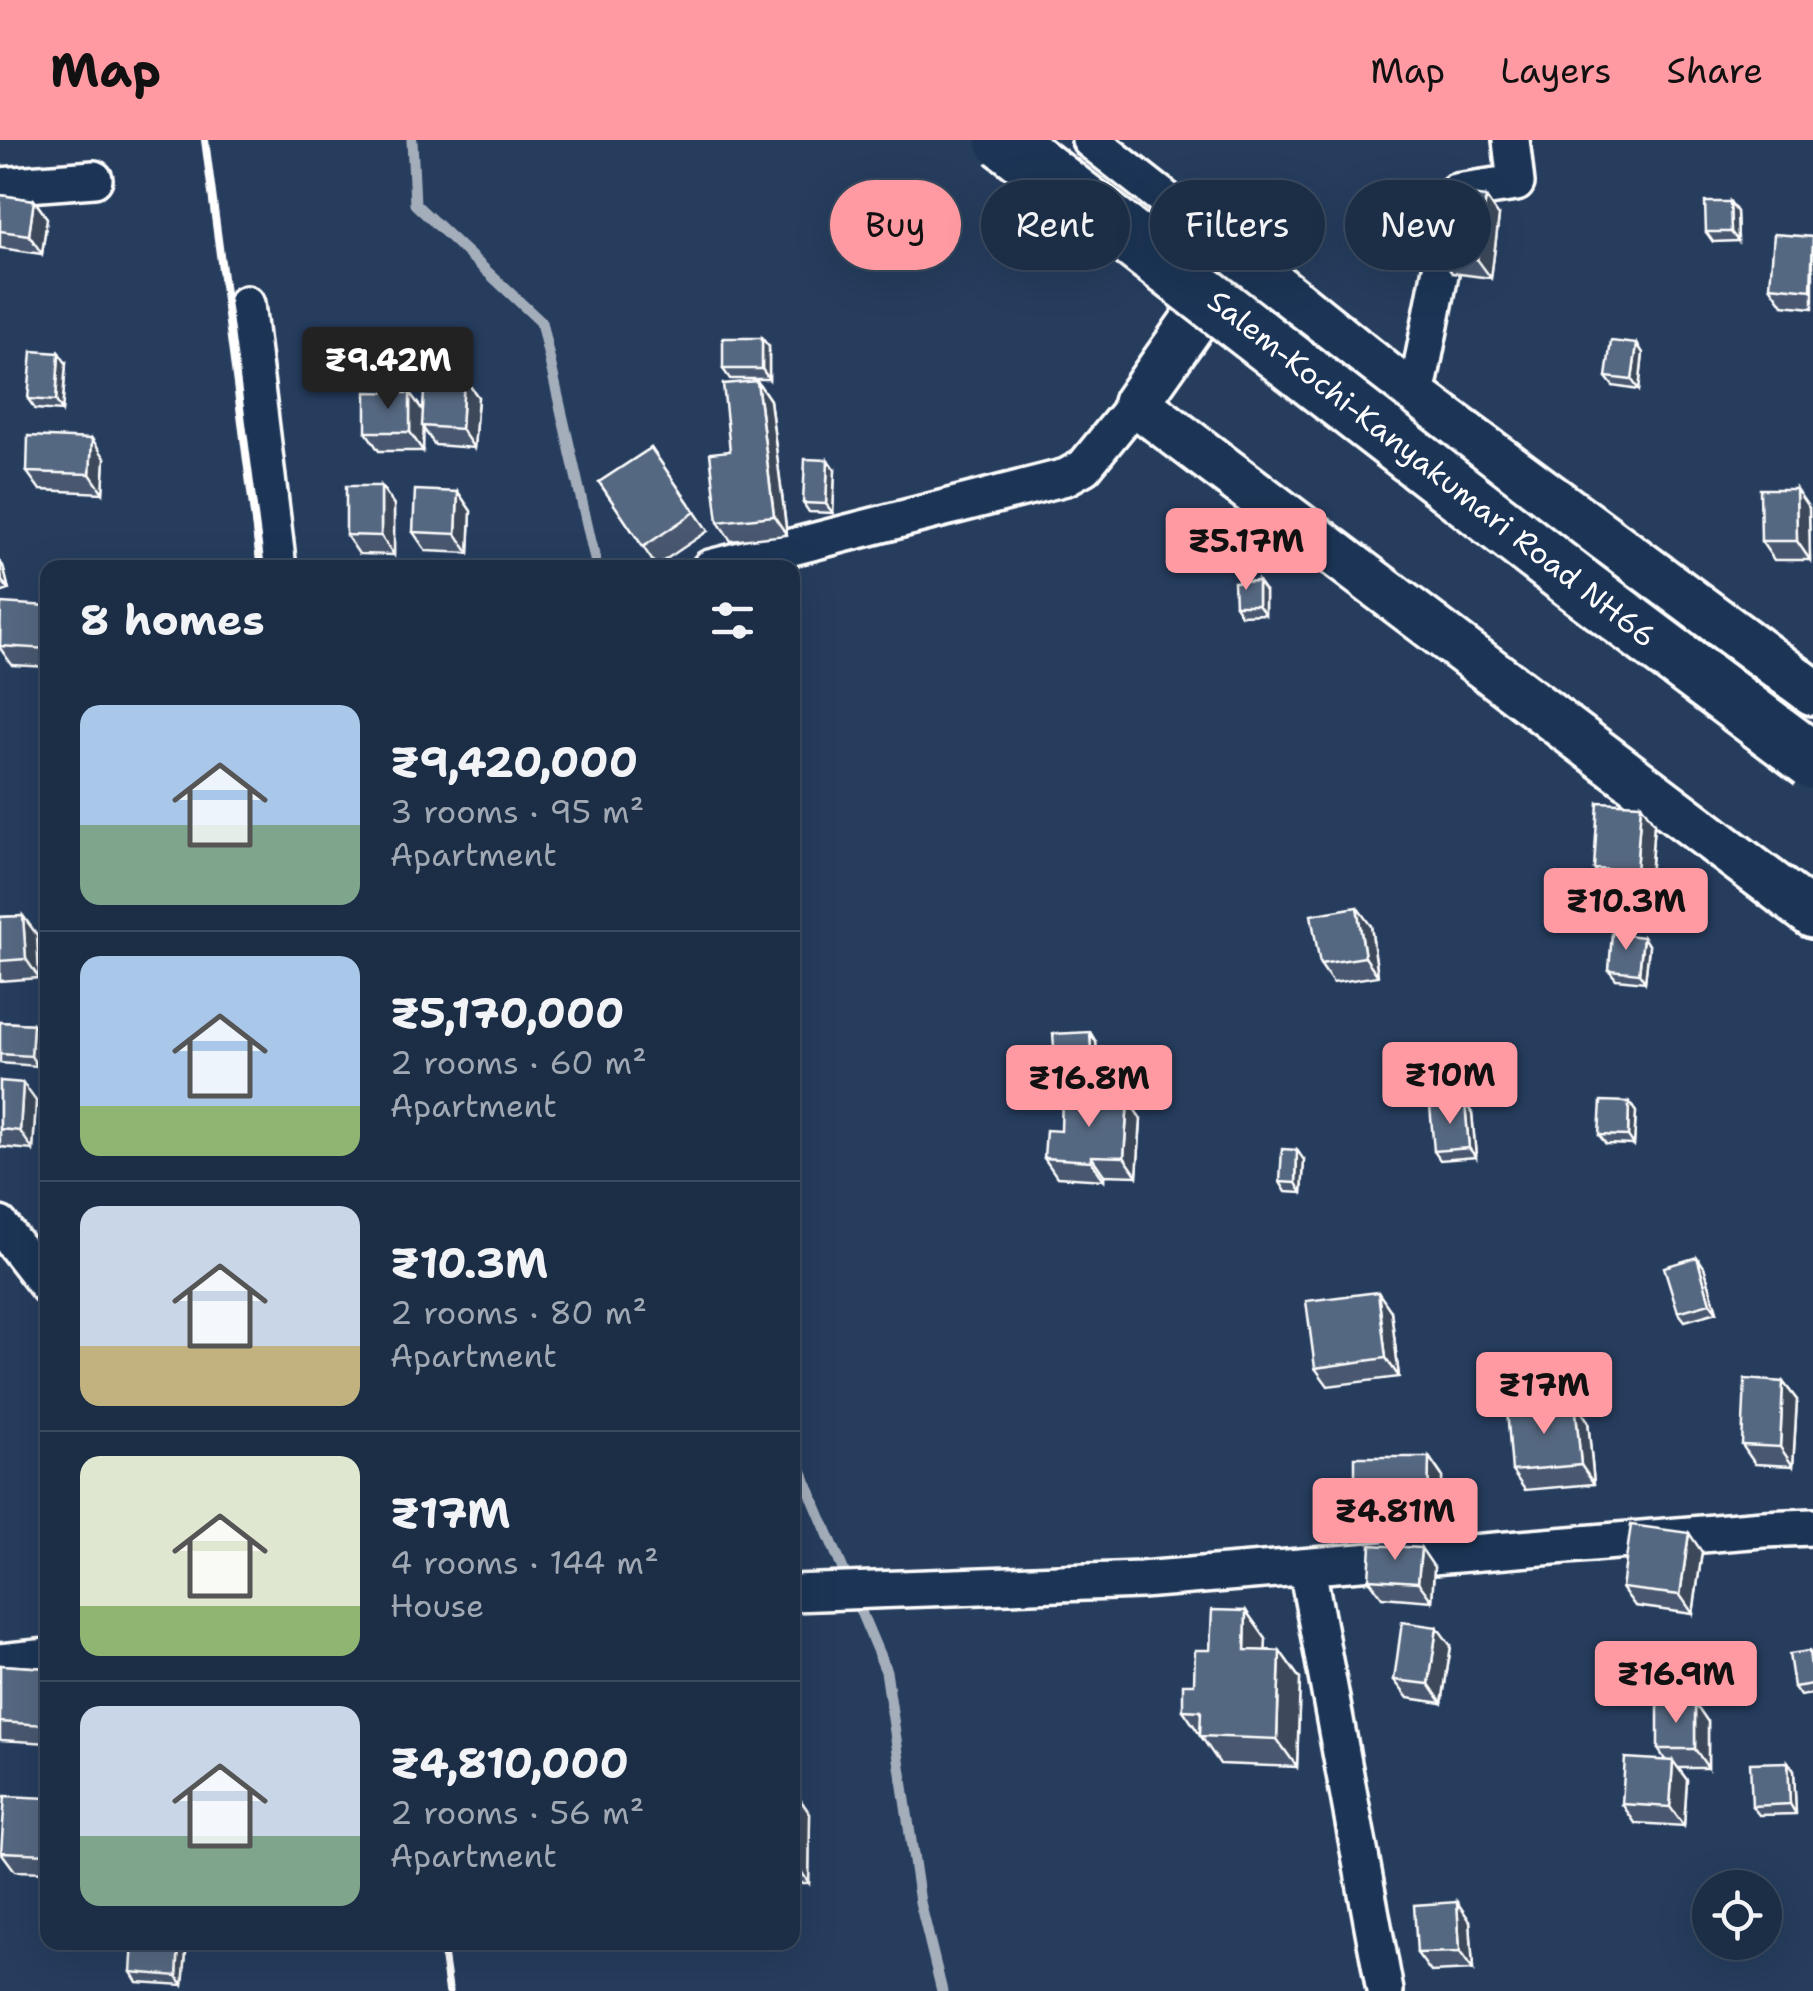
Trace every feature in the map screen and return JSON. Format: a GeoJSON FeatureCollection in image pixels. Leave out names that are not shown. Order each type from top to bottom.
{"type":"FeatureCollection","features":[{"type":"Feature","properties":{"kind":"highway","name":"Salem-Kochi-Kanyakumari Road NH66"},"geometry":{"type":"LineString","coordinates":[[1004,140],[1572,580],[1813,761]]}},
{"type":"Feature","properties":{"kind":"street"},"geometry":{"type":"LineString","coordinates":[[1090,140],[1150,188]]}},
{"type":"Feature","properties":{"kind":"street"},"geometry":{"type":"LineString","coordinates":[[1416,397],[1456,192],[1516,183],[1511,140]]}},
{"type":"Feature","properties":{"kind":"street"},"geometry":{"type":"LineString","coordinates":[[0,186],[94,179]]}},
{"type":"Feature","properties":{"kind":"street"},"geometry":{"type":"LineString","coordinates":[[741,560],[1066,477],[1084,467],[1136,403],[1230,270]]}},
{"type":"Feature","properties":{"kind":"street"},"geometry":{"type":"LineString","coordinates":[[1254,270],[1416,397],[1813,692]]}},
{"type":"Feature","properties":{"kind":"street"},"geometry":{"type":"LineString","coordinates":[[246,304],[277,560]]}},
{"type":"Feature","properties":{"kind":"street"},"geometry":{"type":"LineString","coordinates":[[1136,403],[1813,915]]}},
{"type":"Feature","properties":{"kind":"street"},"geometry":{"type":"LineString","coordinates":[[0,1225],[40,1276]]}},
{"type":"Feature","properties":{"kind":"street"},"geometry":{"type":"LineString","coordinates":[[808,1593],[1141,1580],[1813,1527]]}},
{"type":"Feature","properties":{"kind":"street"},"geometry":{"type":"LineString","coordinates":[[1307,1568],[1385,1991]]}},
{"type":"Feature","properties":{"kind":"street"},"geometry":{"type":"LineString","coordinates":[[0,1662],[40,1659]]}},
{"type":"Feature","properties":{"kind":"building"},"geometry":{"type":"Polygon","coordinates":[[[0,195],[34,200],[29,235],[0,231],[0,195]]]}},
{"type":"Feature","properties":{"kind":"building"},"geometry":{"type":"Polygon","coordinates":[[[1705,202],[1730,202],[1731,232],[1706,232],[1705,202]]]}},
{"type":"Feature","properties":{"kind":"building"},"geometry":{"type":"Polygon","coordinates":[[[1774,234],[1813,237],[1811,290],[1770,286],[1774,234]]]}},
{"type":"Feature","properties":{"kind":"building"},"geometry":{"type":"Polygon","coordinates":[[[723,338],[762,338],[762,369],[723,369],[723,338]]]}},
{"type":"Feature","properties":{"kind":"building"},"geometry":{"type":"Polygon","coordinates":[[[1611,341],[1637,344],[1632,380],[1606,377],[1611,341]]]}},
{"type":"Feature","properties":{"kind":"building"},"geometry":{"type":"Polygon","coordinates":[[[32,351],[59,353],[56,401],[28,399],[32,351]]]}},
{"type":"Feature","properties":{"kind":"building"},"geometry":{"type":"Polygon","coordinates":[[[425,375],[464,378],[461,429],[422,426],[425,375]]]}},
{"type":"Feature","properties":{"kind":"building"},"geometry":{"type":"Polygon","coordinates":[[[757,381],[774,516],[718,522],[710,453],[730,451],[723,384],[757,381]]]}},
{"type":"Feature","properties":{"kind":"building"},"geometry":{"type":"Polygon","coordinates":[[[366,392],[410,393],[410,432],[366,432],[366,392]]]}},
{"type":"Feature","properties":{"kind":"building"},"geometry":{"type":"Polygon","coordinates":[[[28,436],[92,439],[90,474],[27,472],[28,436]]]}},
{"type":"Feature","properties":{"kind":"building"},"geometry":{"type":"Polygon","coordinates":[[[651,448],[695,512],[643,547],[599,482],[651,448]]]}},
{"type":"Feature","properties":{"kind":"building"},"geometry":{"type":"Polygon","coordinates":[[[805,459],[828,460],[826,504],[803,503],[805,459]]]}},
{"type":"Feature","properties":{"kind":"building"},"geometry":{"type":"Polygon","coordinates":[[[346,486],[381,486],[381,536],[346,535],[346,486]]]}},
{"type":"Feature","properties":{"kind":"building"},"geometry":{"type":"Polygon","coordinates":[[[1760,489],[1796,489],[1797,541],[1761,541],[1760,489]]]}},
{"type":"Feature","properties":{"kind":"building"},"geometry":{"type":"Polygon","coordinates":[[[415,490],[458,492],[456,534],[413,532],[415,490]]]}},
{"type":"Feature","properties":{"kind":"building"},"geometry":{"type":"Polygon","coordinates":[[[1258,581],[1258,605],[1235,605],[1234,582],[1258,581]]]}},
{"type":"Feature","properties":{"kind":"building"},"geometry":{"type":"Polygon","coordinates":[[[1,603],[40,605],[40,648],[0,646],[1,603]]]}},
{"type":"Feature","properties":{"kind":"building"},"geometry":{"type":"Polygon","coordinates":[[[1598,802],[1641,804],[1636,871],[1594,869],[1598,802]]]}},
{"type":"Feature","properties":{"kind":"building"},"geometry":{"type":"Polygon","coordinates":[[[1357,907],[1365,957],[1320,964],[1311,915],[1357,907]]]}},
{"type":"Feature","properties":{"kind":"building"},"geometry":{"type":"Polygon","coordinates":[[[23,916],[26,959],[0,961],[0,917],[23,916]]]}},
{"type":"Feature","properties":{"kind":"building"},"geometry":{"type":"Polygon","coordinates":[[[1612,933],[1643,937],[1639,973],[1609,970],[1612,933]]]}},
{"type":"Feature","properties":{"kind":"building"},"geometry":{"type":"Polygon","coordinates":[[[0,1022],[33,1024],[31,1056],[0,1054],[0,1022]]]}},
{"type":"Feature","properties":{"kind":"building"},"geometry":{"type":"Polygon","coordinates":[[[1090,1032],[1092,1069],[1056,1072],[1053,1034],[1090,1032]]]}},
{"type":"Feature","properties":{"kind":"building"},"geometry":{"type":"Polygon","coordinates":[[[0,1081],[23,1083],[20,1131],[0,1129],[0,1081]]]}},
{"type":"Feature","properties":{"kind":"building"},"geometry":{"type":"Polygon","coordinates":[[[1062,1096],[1128,1100],[1124,1157],[1091,1156],[1091,1161],[1044,1158],[1046,1130],[1061,1131],[1062,1096]]]}},
{"type":"Feature","properties":{"kind":"building"},"geometry":{"type":"Polygon","coordinates":[[[1601,1101],[1629,1102],[1628,1136],[1599,1135],[1601,1101]]]}},
{"type":"Feature","properties":{"kind":"building"},"geometry":{"type":"Polygon","coordinates":[[[1465,1103],[1469,1148],[1434,1151],[1430,1106],[1465,1103]]]}},
{"type":"Feature","properties":{"kind":"building"},"geometry":{"type":"Polygon","coordinates":[[[1282,1149],[1297,1150],[1296,1183],[1280,1182],[1282,1149]]]}},
{"type":"Feature","properties":{"kind":"building"},"geometry":{"type":"Polygon","coordinates":[[[1697,1257],[1710,1303],[1678,1312],[1664,1267],[1697,1257]]]}},
{"type":"Feature","properties":{"kind":"building"},"geometry":{"type":"Polygon","coordinates":[[[1378,1292],[1386,1358],[1315,1368],[1306,1301],[1378,1292]]]}},
{"type":"Feature","properties":{"kind":"building"},"geometry":{"type":"Polygon","coordinates":[[[1745,1379],[1783,1382],[1780,1447],[1742,1445],[1745,1379]]]}},
{"type":"Feature","properties":{"kind":"building"},"geometry":{"type":"Polygon","coordinates":[[[1575,1402],[1581,1465],[1512,1471],[1507,1409],[1575,1402]]]}},
{"type":"Feature","properties":{"kind":"building"},"geometry":{"type":"Polygon","coordinates":[[[1355,1457],[1429,1457],[1428,1503],[1355,1503],[1355,1457]]]}},
{"type":"Feature","properties":{"kind":"building"},"geometry":{"type":"Polygon","coordinates":[[[1631,1525],[1689,1533],[1680,1595],[1622,1588],[1631,1525]]]}},
{"type":"Feature","properties":{"kind":"building"},"geometry":{"type":"Polygon","coordinates":[[[1371,1545],[1421,1548],[1418,1582],[1369,1579],[1371,1545]]]}},
{"type":"Feature","properties":{"kind":"building"},"geometry":{"type":"Polygon","coordinates":[[[1212,1610],[1246,1611],[1245,1650],[1280,1651],[1277,1739],[1200,1736],[1201,1711],[1183,1710],[1183,1684],[1194,1684],[1195,1650],[1210,1650],[1212,1610]]]}},
{"type":"Feature","properties":{"kind":"building"},"geometry":{"type":"Polygon","coordinates":[[[1402,1622],[1437,1627],[1429,1684],[1394,1680],[1402,1622]]]}},
{"type":"Feature","properties":{"kind":"building"},"geometry":{"type":"Polygon","coordinates":[[[1809,1651],[1813,1684],[1794,1687],[1789,1654],[1809,1651]]]}},
{"type":"Feature","properties":{"kind":"building"},"geometry":{"type":"Polygon","coordinates":[[[0,1665],[40,1668],[40,1725],[0,1722],[0,1665]]]}},
{"type":"Feature","properties":{"kind":"building"},"geometry":{"type":"Polygon","coordinates":[[[1658,1703],[1695,1703],[1695,1749],[1658,1749],[1658,1703]]]}},
{"type":"Feature","properties":{"kind":"building"},"geometry":{"type":"Polygon","coordinates":[[[1625,1758],[1673,1761],[1670,1807],[1622,1804],[1625,1758]]]}},
{"type":"Feature","properties":{"kind":"building"},"geometry":{"type":"Polygon","coordinates":[[[1788,1762],[1790,1804],[1752,1806],[1750,1763],[1788,1762]]]}},
{"type":"Feature","properties":{"kind":"building"},"geometry":{"type":"Polygon","coordinates":[[[5,1796],[40,1798],[40,1854],[1,1852],[5,1796]]]}},
{"type":"Feature","properties":{"kind":"building"},"geometry":{"type":"Polygon","coordinates":[[[1457,1902],[1460,1952],[1417,1953],[1414,1905],[1457,1902]]]}},
{"type":"Feature","properties":{"kind":"building"},"geometry":{"type":"Polygon","coordinates":[[[132,1950],[179,1950],[177,1976],[131,1972],[132,1950]]]}},
{"type":"Feature","properties":{"kind":"waterway"},"geometry":{"type":"LineString","coordinates":[[412,140],[415,204],[541,322],[595,560]]}},
{"type":"Feature","properties":{"kind":"waterway"},"geometry":{"type":"LineString","coordinates":[[800,1468],[886,1671],[920,1902],[942,1991]]}},
{"type":"Feature","properties":{"kind":"railway"},"geometry":{"type":"LineString","coordinates":[[205,140],[260,560]]}},
{"type":"Feature","properties":{"kind":"railway"},"geometry":{"type":"LineString","coordinates":[[443,1950],[449,1991]]}}]}
